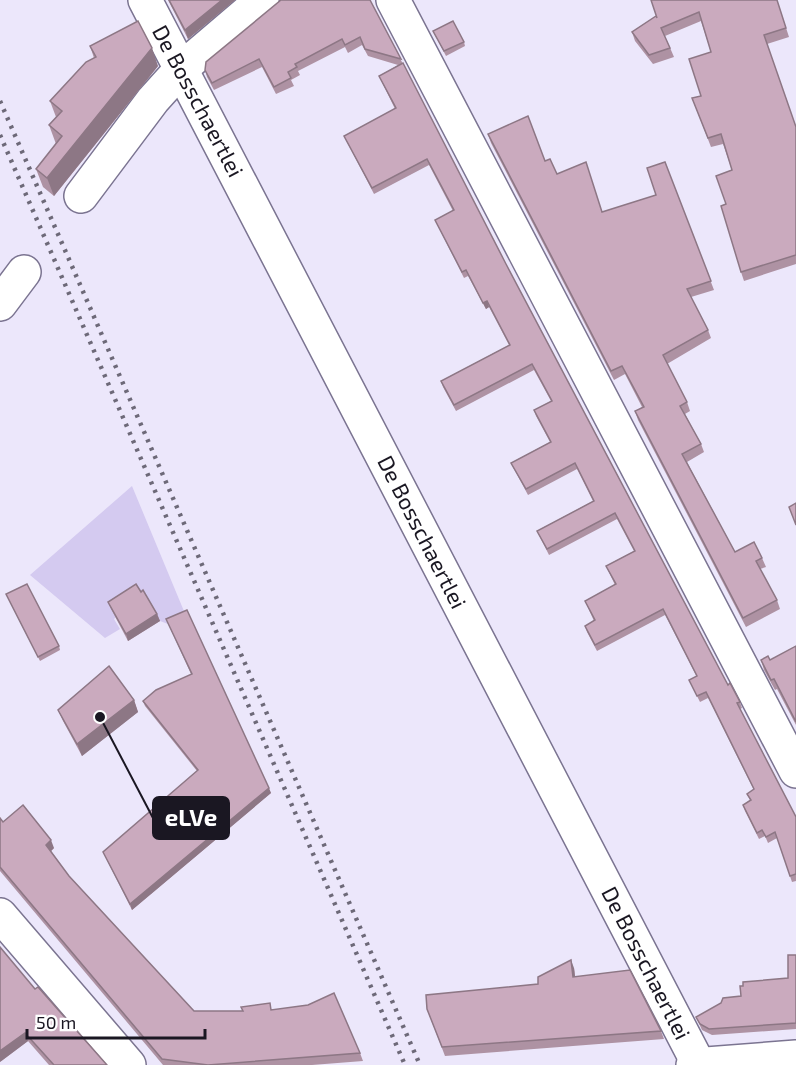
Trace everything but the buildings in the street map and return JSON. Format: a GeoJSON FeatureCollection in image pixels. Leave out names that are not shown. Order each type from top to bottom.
{"type":"FeatureCollection","features":[{"type":"Feature","properties":{"kind":"street","name":"De Bosschaertlei"},"geometry":{"type":"LineString","coordinates":[[145,0],[699,1065]]}},
{"type":"Feature","properties":{"kind":"street"},"geometry":{"type":"LineString","coordinates":[[81,196],[153,100],[181,69],[262,0]]}},
{"type":"Feature","properties":{"kind":"street"},"geometry":{"type":"LineString","coordinates":[[393,0],[796,771]]}},
{"type":"Feature","properties":{"kind":"street"},"geometry":{"type":"LineString","coordinates":[[0,304],[24,272]]}},
{"type":"Feature","properties":{"kind":"street"},"geometry":{"type":"LineString","coordinates":[[0,915],[129,1065]]}},
{"type":"Feature","properties":{"kind":"street"},"geometry":{"type":"LineString","coordinates":[[693,1065],[796,1057]]}},
{"type":"Feature","properties":{"kind":"shaded area"},"geometry":{"type":"Polygon","coordinates":[[[132,486],[186,616],[168,624],[160,621],[116,617],[114,619],[120,629],[105,638],[30,575],[132,486]]]}},
{"type":"Feature","properties":{"kind":"railway"},"geometry":{"type":"LineString","coordinates":[[0,101],[420,1065]]}},
{"type":"Feature","properties":{"kind":"railway"},"geometry":{"type":"LineString","coordinates":[[0,135],[405,1065]]}},
{"type":"Feature","properties":{"kind":"place","name":"eLVe"},"geometry":{"type":"Point","coordinates":[100,717]}}]}
